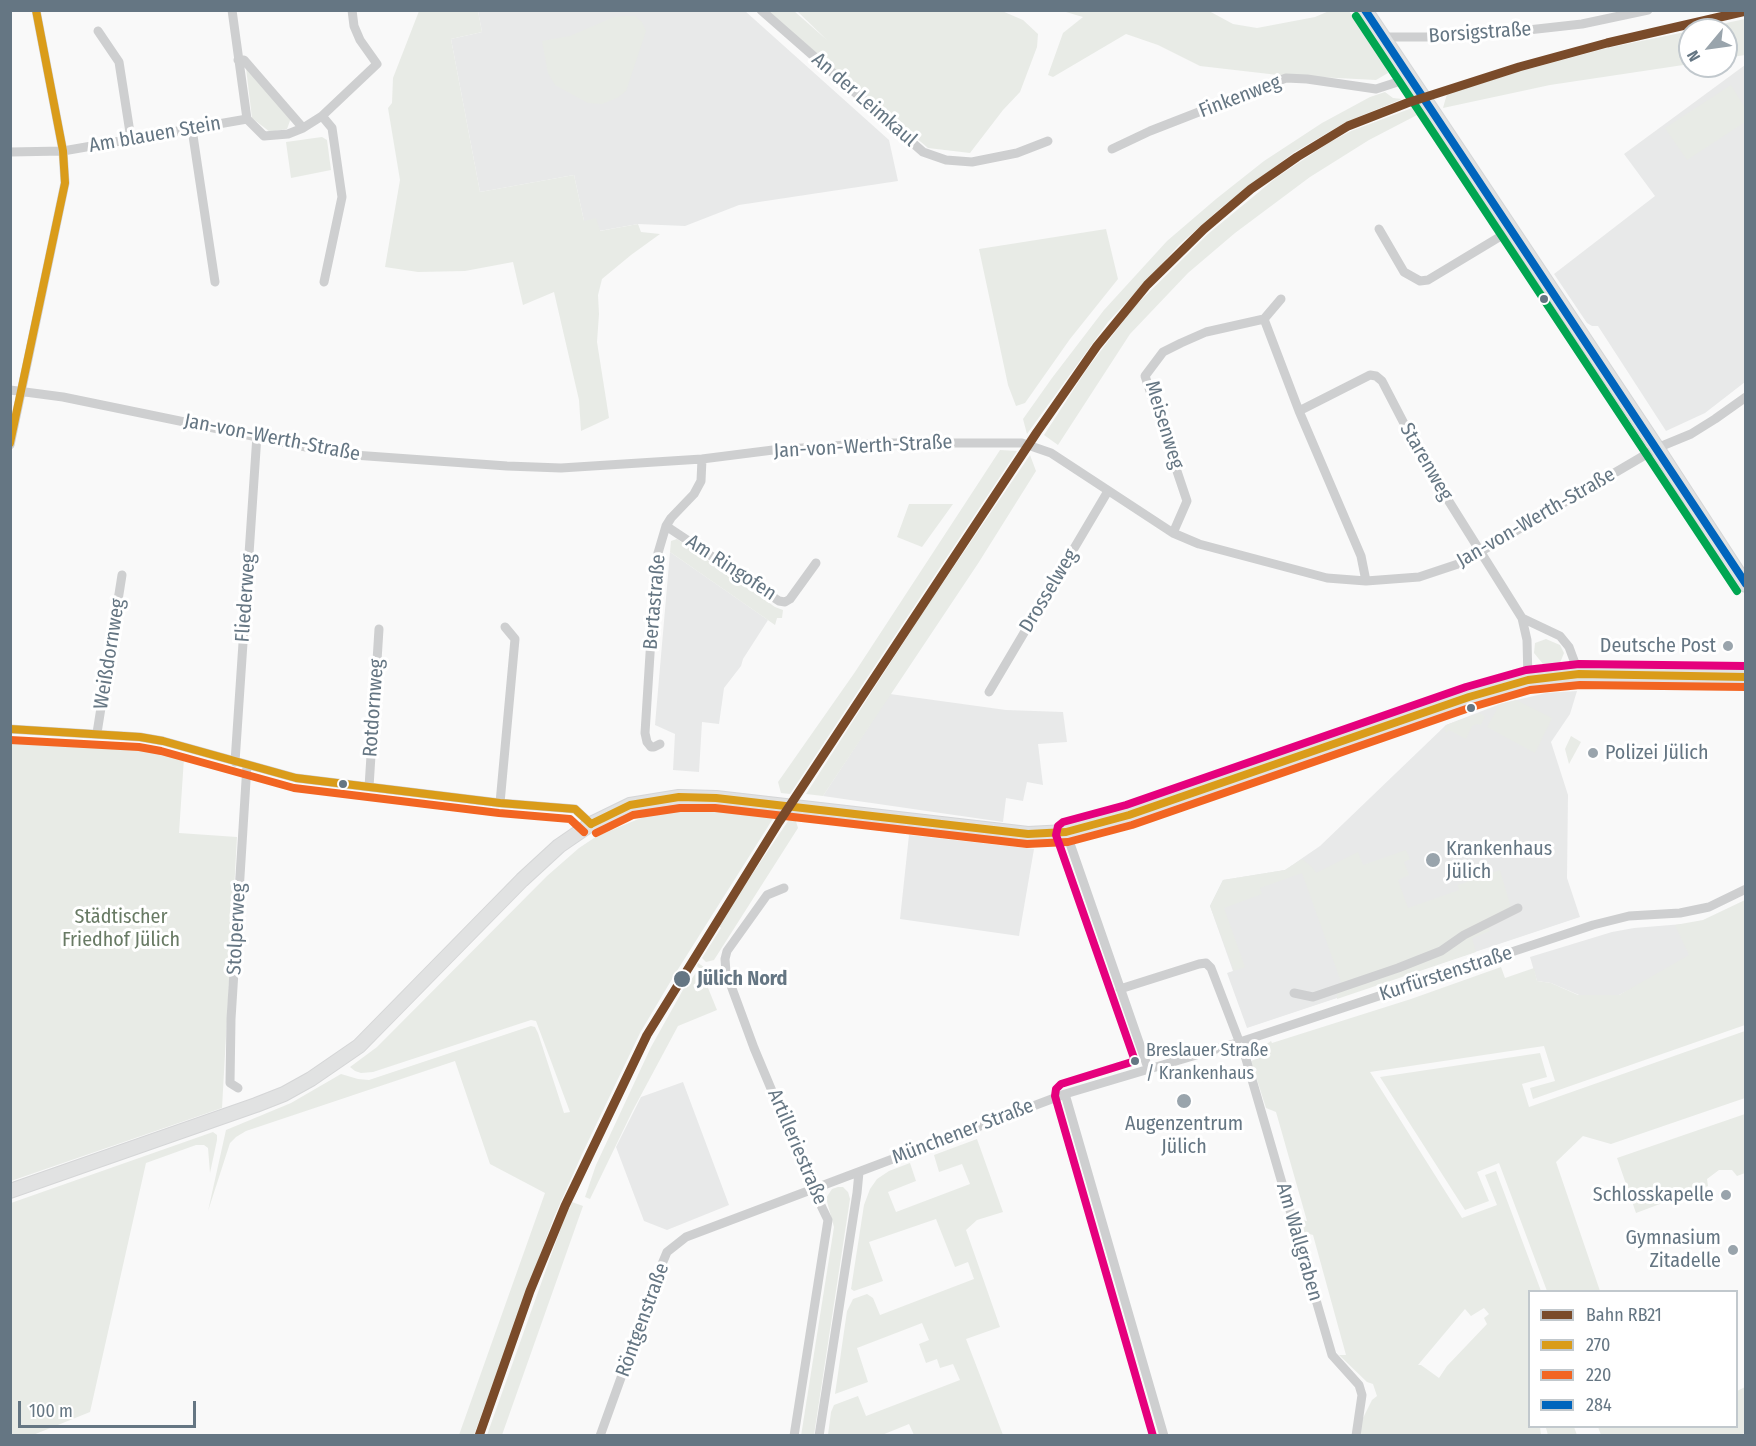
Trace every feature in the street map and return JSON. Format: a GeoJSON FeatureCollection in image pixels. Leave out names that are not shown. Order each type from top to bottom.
{"type":"FeatureCollection","features":[{"type":"Feature","properties":{"kind":"main road"},"geometry":{"type":"LineString","coordinates":[[1365,10],[1746,585]]}},
{"type":"Feature","properties":{"kind":"main road"},"geometry":{"type":"LineString","coordinates":[[10,1191],[256,1105],[284,1094],[312,1079],[359,1046],[559,846],[591,824],[630,805],[678,797],[716,798],[1028,834],[1066,832],[1129,815],[1468,697],[1528,680],[1579,674],[1742,676]]}},
{"type":"Feature","properties":{"kind":"street"},"geometry":{"type":"LineString","coordinates":[[10,445],[23,392],[65,183],[63,151],[36,10]]}},
{"type":"Feature","properties":{"kind":"street"},"geometry":{"type":"LineString","coordinates":[[232,10],[247,119],[264,135],[288,134],[303,128],[322,116],[377,64],[360,40],[354,26],[352,10]]}},
{"type":"Feature","properties":{"kind":"street","name":"An der Leimkaul"},"geometry":{"type":"LineString","coordinates":[[761,10],[923,152],[946,160],[972,162],[1017,153],[1048,141]]}},
{"type":"Feature","properties":{"kind":"street","name":"Borsigstraße"},"geometry":{"type":"LineString","coordinates":[[1382,37],[1465,37],[1582,24],[1648,10]]}},
{"type":"Feature","properties":{"kind":"street"},"geometry":{"type":"LineString","coordinates":[[98,31],[118,62],[131,139]]}},
{"type":"Feature","properties":{"kind":"street"},"geometry":{"type":"LineString","coordinates":[[238,60],[244,60],[303,128]]}},
{"type":"Feature","properties":{"kind":"street","name":"Finkenweg"},"geometry":{"type":"LineString","coordinates":[[1112,149],[1150,131],[1286,78],[1376,89],[1410,78]]}},
{"type":"Feature","properties":{"kind":"street"},"geometry":{"type":"LineString","coordinates":[[322,116],[332,128],[342,197],[324,282]]}},
{"type":"Feature","properties":{"kind":"street","name":"Am blauen Stein"},"geometry":{"type":"LineString","coordinates":[[10,152],[63,151],[247,119]]}},
{"type":"Feature","properties":{"kind":"street"},"geometry":{"type":"LineString","coordinates":[[192,129],[214,282]]}},
{"type":"Feature","properties":{"kind":"street"},"geometry":{"type":"LineString","coordinates":[[1379,229],[1404,272],[1420,281],[1428,280],[1511,230]]}},
{"type":"Feature","properties":{"kind":"street"},"geometry":{"type":"LineString","coordinates":[[1281,299],[1264,319],[1299,411],[1361,556],[1366,581]]}},
{"type":"Feature","properties":{"kind":"street","name":"Meisenweg"},"geometry":{"type":"LineString","coordinates":[[1173,533],[1187,501],[1145,376],[1163,352],[1181,343],[1206,332],[1264,319]]}},
{"type":"Feature","properties":{"kind":"street","name":"Starenweg"},"geometry":{"type":"LineString","coordinates":[[1299,411],[1370,375],[1382,381],[1423,460],[1522,618]]}},
{"type":"Feature","properties":{"kind":"street","name":"Jan-von-Werth-Straße"},"geometry":{"type":"LineString","coordinates":[[10,390],[74,399],[257,435],[340,454],[507,466],[561,468],[702,459],[773,450],[876,443],[1022,443],[1051,453],[1173,533],[1199,543],[1327,578],[1366,581],[1419,577],[1461,563],[1657,448],[1691,434],[1746,397]]}},
{"type":"Feature","properties":{"kind":"street","name":"Fliederweg"},"geometry":{"type":"LineString","coordinates":[[235,762],[257,435]]}},
{"type":"Feature","properties":{"kind":"street","name":"Bertastraße"},"geometry":{"type":"LineString","coordinates":[[660,744],[651,747],[645,733],[658,553],[666,526],[694,494],[701,481],[702,459]]}},
{"type":"Feature","properties":{"kind":"street","name":"Drosselweg"},"geometry":{"type":"LineString","coordinates":[[989,692],[1108,491]]}},
{"type":"Feature","properties":{"kind":"street","name":"Am Ringofen"},"geometry":{"type":"LineString","coordinates":[[666,526],[779,601],[785,602],[790,599],[816,563]]}},
{"type":"Feature","properties":{"kind":"street","name":"Weißdornweg"},"geometry":{"type":"LineString","coordinates":[[97,733],[122,576]]}},
{"type":"Feature","properties":{"kind":"street"},"geometry":{"type":"LineString","coordinates":[[1522,618],[1560,636],[1569,647],[1579,674]]}},
{"type":"Feature","properties":{"kind":"street"},"geometry":{"type":"LineString","coordinates":[[1522,618],[1527,640],[1528,680]]}},
{"type":"Feature","properties":{"kind":"street"},"geometry":{"type":"LineString","coordinates":[[500,803],[515,639],[505,627]]}},
{"type":"Feature","properties":{"kind":"street","name":"Rotdornweg"},"geometry":{"type":"LineString","coordinates":[[369,787],[380,629]]}},
{"type":"Feature","properties":{"kind":"street"},"geometry":{"type":"LineString","coordinates":[[10,729],[97,733],[163,741],[296,778],[500,803],[575,809],[591,824]]}},
{"type":"Feature","properties":{"kind":"street","name":"Stolperweg"},"geometry":{"type":"LineString","coordinates":[[238,1088],[230,1083],[231,1030],[247,765]]}},
{"type":"Feature","properties":{"kind":"street"},"geometry":{"type":"LineString","coordinates":[[1066,832],[1148,1068]]}},
{"type":"Feature","properties":{"kind":"street","name":"Artilleriestraße"},"geometry":{"type":"LineString","coordinates":[[784,888],[767,895],[727,951],[725,959],[726,972],[754,1048],[828,1220],[794,1436]]}},
{"type":"Feature","properties":{"kind":"street","name":"Kurfürstenstraße"},"geometry":{"type":"LineString","coordinates":[[1148,1068],[1240,1042],[1593,925],[1629,916],[1680,913],[1708,907],[1746,889]]}},
{"type":"Feature","properties":{"kind":"street"},"geometry":{"type":"LineString","coordinates":[[1294,993],[1313,997],[1398,968],[1441,951],[1464,935],[1518,908]]}},
{"type":"Feature","properties":{"kind":"street","name":"Am Wallgraben"},"geometry":{"type":"LineString","coordinates":[[1120,989],[1206,963],[1211,968],[1246,1059],[1332,1354],[1359,1385],[1362,1395],[1356,1436]]}},
{"type":"Feature","properties":{"kind":"street","name":"Münchener Straße"},"geometry":{"type":"LineString","coordinates":[[813,1189],[1065,1094],[1148,1068]]}},
{"type":"Feature","properties":{"kind":"street"},"geometry":{"type":"LineString","coordinates":[[1065,1094],[1164,1436]]}},
{"type":"Feature","properties":{"kind":"street","name":"Artilleriestraße"},"geometry":{"type":"LineString","coordinates":[[819,1436],[857,1193],[858,1172]]}},
{"type":"Feature","properties":{"kind":"street","name":"Röntgenstraße"},"geometry":{"type":"LineString","coordinates":[[600,1436],[667,1252],[686,1237],[813,1189]]}},
{"type":"Feature","properties":{"kind":"shaded area"},"geometry":{"type":"Polygon","coordinates":[[[478,11],[745,11],[889,140],[898,181],[739,205],[685,226],[638,224],[599,231],[584,221],[574,175],[480,192],[451,39],[482,32],[478,11]]]}},
{"type":"Feature","properties":{"kind":"shaded area"},"geometry":{"type":"Polygon","coordinates":[[[1745,65],[1745,382],[1705,413],[1666,431],[1598,326],[1587,323],[1554,274],[1655,196],[1624,154],[1727,78],[1738,78],[1738,70],[1745,65]]]}},
{"type":"Feature","properties":{"kind":"shaded area"},"geometry":{"type":"Polygon","coordinates":[[[670,552],[768,620],[743,659],[741,666],[724,688],[719,724],[702,722],[699,772],[673,770],[675,734],[655,725],[670,552]]]}},
{"type":"Feature","properties":{"kind":"shaded area","name":"Krankenhaus Jülich"},"geometry":{"type":"Polygon","coordinates":[[[1577,691],[1570,714],[1551,742],[1568,795],[1567,878],[1580,917],[1247,1028],[1227,973],[1233,971],[1210,906],[1223,880],[1285,870],[1320,846],[1446,725],[1500,704],[1546,693],[1577,691]]]}},
{"type":"Feature","properties":{"kind":"shaded area"},"geometry":{"type":"Polygon","coordinates":[[[890,694],[1006,710],[1063,712],[1067,742],[1038,744],[1043,785],[1027,782],[1023,801],[1006,798],[1003,822],[823,796],[890,694]]]}},
{"type":"Feature","properties":{"kind":"shaded area"},"geometry":{"type":"Polygon","coordinates":[[[909,835],[1034,849],[1019,936],[900,919],[909,835]]]}},
{"type":"Feature","properties":{"kind":"shaded area"},"geometry":{"type":"Polygon","coordinates":[[[1683,924],[1696,957],[1619,995],[1579,995],[1551,983],[1537,981],[1530,957],[1612,932],[1683,924]]]}},
{"type":"Feature","properties":{"kind":"shaded area"},"geometry":{"type":"Polygon","coordinates":[[[683,1082],[729,1205],[667,1230],[644,1221],[616,1147],[641,1097],[683,1082]]]}},
{"type":"Feature","properties":{"kind":"green space"},"geometry":{"type":"Polygon","coordinates":[[[1059,10],[1209,11],[1233,24],[1257,28],[1315,17],[1329,11],[1349,11],[1384,62],[1388,73],[1376,80],[1278,75],[1200,66],[1158,45],[1126,34],[1053,77],[1048,75],[1063,33],[1083,17],[1059,10]]]}},
{"type":"Feature","properties":{"kind":"green space"},"geometry":{"type":"Polygon","coordinates":[[[419,11],[478,11],[482,32],[451,39],[480,192],[574,175],[584,221],[596,218],[600,231],[638,224],[641,232],[660,234],[602,279],[598,295],[597,342],[609,418],[581,431],[579,400],[554,292],[523,305],[513,262],[465,271],[418,272],[385,267],[400,180],[388,108],[392,103],[393,78],[419,11]]]}},
{"type":"Feature","properties":{"kind":"green space"},"geometry":{"type":"Polygon","coordinates":[[[767,11],[794,11],[827,40],[797,11],[1002,11],[1023,20],[1038,34],[1037,47],[1020,92],[970,153],[928,148],[767,11]]]}},
{"type":"Feature","properties":{"kind":"green space"},"geometry":{"type":"Polygon","coordinates":[[[635,16],[642,22],[646,31],[626,91],[617,98],[602,104],[588,103],[555,85],[548,73],[542,41],[570,36],[614,17],[635,16]]]}},
{"type":"Feature","properties":{"kind":"green space"},"geometry":{"type":"Polygon","coordinates":[[[1745,19],[1745,55],[1738,56],[1738,20],[1745,19]]]}},
{"type":"Feature","properties":{"kind":"green space"},"geometry":{"type":"Polygon","coordinates":[[[1678,33],[1678,66],[1550,85],[1443,108],[1447,94],[1607,48],[1678,33]]]}},
{"type":"Feature","properties":{"kind":"green space"},"geometry":{"type":"Polygon","coordinates":[[[246,68],[291,118],[287,129],[270,132],[252,118],[246,68]]]}},
{"type":"Feature","properties":{"kind":"green space"},"geometry":{"type":"Polygon","coordinates":[[[1731,85],[1745,108],[1745,122],[1687,160],[1665,128],[1731,85]]]}},
{"type":"Feature","properties":{"kind":"green space"},"geometry":{"type":"Polygon","coordinates":[[[1385,92],[1393,98],[1402,99],[1346,122],[1293,153],[1222,207],[1180,244],[1108,322],[1027,434],[1023,419],[1052,378],[1104,310],[1167,241],[1264,161],[1322,123],[1370,97],[1385,92]]]}},
{"type":"Feature","properties":{"kind":"green space"},"geometry":{"type":"Polygon","coordinates":[[[1412,108],[1417,115],[1369,140],[1310,177],[1235,233],[1188,273],[1130,334],[1058,445],[1044,435],[1087,369],[1134,307],[1208,234],[1277,177],[1330,142],[1351,131],[1412,108]]]}},
{"type":"Feature","properties":{"kind":"green space"},"geometry":{"type":"Polygon","coordinates":[[[322,137],[327,140],[331,170],[291,178],[286,142],[322,137]]]}},
{"type":"Feature","properties":{"kind":"green space"},"geometry":{"type":"Polygon","coordinates":[[[1106,229],[1118,279],[1070,339],[1025,403],[1016,406],[1008,385],[979,249],[1106,229]]]}},
{"type":"Feature","properties":{"kind":"green space"},"geometry":{"type":"Polygon","coordinates":[[[1000,450],[1017,451],[790,794],[781,793],[778,782],[855,672],[1000,450]]]}},
{"type":"Feature","properties":{"kind":"green space"},"geometry":{"type":"Polygon","coordinates":[[[1030,455],[1036,471],[979,562],[823,796],[806,794],[927,606],[1030,455]]]}},
{"type":"Feature","properties":{"kind":"green space"},"geometry":{"type":"Polygon","coordinates":[[[909,504],[953,504],[922,547],[897,537],[909,504]]]}},
{"type":"Feature","properties":{"kind":"green space"},"geometry":{"type":"Polygon","coordinates":[[[677,539],[775,607],[783,610],[782,618],[777,618],[775,625],[670,552],[671,541],[677,539]]]}},
{"type":"Feature","properties":{"kind":"green space"},"geometry":{"type":"Polygon","coordinates":[[[1546,639],[1560,645],[1564,653],[1560,663],[1556,665],[1543,664],[1534,653],[1535,643],[1546,639]]]}},
{"type":"Feature","properties":{"kind":"green space"},"geometry":{"type":"Polygon","coordinates":[[[1516,700],[1552,718],[1535,753],[1487,727],[1500,704],[1516,700]]]}},
{"type":"Feature","properties":{"kind":"green space"},"geometry":{"type":"Polygon","coordinates":[[[1479,713],[1485,716],[1481,725],[1472,726],[1466,739],[1449,730],[1446,733],[1444,728],[1446,725],[1479,713]]]}},
{"type":"Feature","properties":{"kind":"green space"},"geometry":{"type":"Polygon","coordinates":[[[1571,736],[1581,742],[1569,764],[1565,749],[1571,736]]]}},
{"type":"Feature","properties":{"kind":"green space","name":"Städtischer Friedhof Jülich"},"geometry":{"type":"Polygon","coordinates":[[[11,742],[118,747],[160,752],[184,758],[179,833],[237,837],[222,1108],[11,1181],[11,742]]]}},
{"type":"Feature","properties":{"kind":"green space"},"geometry":{"type":"Polygon","coordinates":[[[694,808],[774,817],[640,1033],[554,1217],[474,1435],[459,1435],[545,1193],[490,1164],[455,1061],[246,1131],[236,1137],[230,1143],[208,1211],[226,1130],[291,1103],[341,1074],[369,1080],[531,1026],[535,1027],[538,1033],[564,1113],[570,1112],[536,1021],[531,1020],[373,1072],[361,1073],[350,1067],[377,1047],[547,876],[579,848],[597,836],[646,816],[694,808]]]}},
{"type":"Feature","properties":{"kind":"green space"},"geometry":{"type":"Polygon","coordinates":[[[790,818],[795,818],[798,828],[714,960],[706,962],[702,958],[721,928],[718,925],[790,818]]]}},
{"type":"Feature","properties":{"kind":"green space"},"geometry":{"type":"Polygon","coordinates":[[[1406,850],[1410,859],[1404,862],[1409,875],[1398,880],[1408,908],[1459,890],[1458,885],[1500,870],[1511,908],[1486,921],[1490,931],[1472,938],[1476,952],[1337,999],[1337,987],[1341,982],[1302,873],[1260,888],[1262,894],[1224,908],[1245,967],[1234,971],[1210,906],[1223,880],[1285,870],[1302,859],[1316,873],[1358,852],[1363,865],[1406,850]]]}},
{"type":"Feature","properties":{"kind":"green space"},"geometry":{"type":"Polygon","coordinates":[[[1745,900],[1745,1025],[1533,1099],[1530,1088],[1555,1081],[1544,1046],[1370,1072],[1462,1218],[1497,1205],[1485,1175],[1496,1171],[1541,1290],[1528,1290],[1528,1428],[1540,1428],[1541,1435],[1361,1435],[1360,1426],[1363,1418],[1372,1400],[1377,1396],[1373,1384],[1367,1382],[1339,1355],[1346,1355],[1313,1235],[1302,1232],[1298,1219],[1307,1221],[1276,1112],[1266,1108],[1251,1061],[1256,1059],[1259,1049],[1271,1041],[1272,1043],[1411,999],[1501,967],[1505,978],[1534,968],[1537,981],[1551,983],[1578,995],[1619,995],[1689,955],[1675,925],[1703,920],[1745,900]],[[1484,1308],[1471,1316],[1465,1309],[1418,1365],[1439,1378],[1447,1366],[1487,1324],[1484,1318],[1489,1314],[1484,1308]]]}},
{"type":"Feature","properties":{"kind":"green space"},"geometry":{"type":"Polygon","coordinates":[[[698,963],[707,969],[704,978],[717,1010],[678,1026],[633,1110],[590,1199],[585,1197],[596,1165],[651,1047],[689,979],[691,980],[699,968],[698,963]]]}},
{"type":"Feature","properties":{"kind":"green space"},"geometry":{"type":"Polygon","coordinates":[[[1745,1031],[1745,1098],[1611,1144],[1583,1136],[1556,1162],[1600,1290],[1547,1290],[1499,1163],[1477,1172],[1489,1201],[1465,1210],[1380,1077],[1540,1053],[1547,1077],[1522,1084],[1529,1107],[1745,1031]]]}},
{"type":"Feature","properties":{"kind":"green space"},"geometry":{"type":"Polygon","coordinates":[[[1745,1114],[1745,1173],[1737,1176],[1732,1170],[1719,1170],[1707,1179],[1708,1186],[1636,1213],[1617,1158],[1745,1114]]]}},
{"type":"Feature","properties":{"kind":"green space"},"geometry":{"type":"Polygon","coordinates":[[[213,1132],[217,1135],[217,1140],[210,1173],[208,1148],[204,1145],[196,1145],[146,1163],[90,1412],[33,1435],[11,1435],[11,1203],[213,1132]]]}},
{"type":"Feature","properties":{"kind":"green space"},"geometry":{"type":"Polygon","coordinates":[[[977,1139],[1003,1212],[977,1220],[966,1230],[1000,1327],[966,1339],[1003,1435],[914,1435],[909,1424],[882,1435],[828,1435],[834,1405],[858,1396],[866,1416],[960,1380],[953,1364],[940,1368],[937,1359],[926,1363],[919,1344],[929,1340],[922,1323],[857,1348],[868,1382],[835,1394],[847,1311],[853,1299],[867,1294],[873,1298],[880,1315],[974,1279],[968,1262],[955,1267],[936,1219],[869,1242],[883,1281],[854,1291],[851,1289],[864,1205],[870,1189],[877,1179],[889,1171],[910,1163],[916,1181],[888,1192],[896,1212],[970,1184],[962,1164],[939,1172],[934,1155],[977,1139]]]}},
{"type":"Feature","properties":{"kind":"green space"},"geometry":{"type":"Polygon","coordinates":[[[843,1187],[848,1192],[850,1199],[814,1435],[801,1436],[834,1227],[826,1198],[832,1189],[843,1187]]]}},
{"type":"Feature","properties":{"kind":"green space"},"geometry":{"type":"Polygon","coordinates":[[[572,1202],[583,1206],[502,1435],[487,1435],[568,1208],[572,1202]]]}},
{"type":"Feature","properties":{"kind":"green space"},"geometry":{"type":"Polygon","coordinates":[[[1745,1387],[1745,1433],[1740,1435],[1601,1435],[1598,1428],[1738,1428],[1738,1390],[1745,1387]]]}},
{"type":"Feature","properties":{"kind":"green space"},"geometry":{"type":"Polygon","coordinates":[[[1546,1428],[1574,1428],[1577,1435],[1548,1435],[1546,1428]]]}},
{"type":"Feature","properties":{"kind":"rail line","name":"RB21"},"geometry":{"type":"LineString","coordinates":[[479,1436],[530,1291],[565,1206],[647,1035],[779,822],[1037,432],[1097,346],[1147,285],[1204,229],[1251,189],[1348,126],[1407,103],[1519,67],[1607,43],[1746,11]]}},
{"type":"Feature","properties":{"kind":"transit line","name":"270"},"geometry":{"type":"LineString","coordinates":[[10,443],[65,183],[63,151],[36,10]]}},
{"type":"Feature","properties":{"kind":"transit line","name":"284"},"geometry":{"type":"LineString","coordinates":[[1365,10],[1746,584]]}},
{"type":"Feature","properties":{"kind":"transit line"},"geometry":{"type":"LineString","coordinates":[[1356,16],[1737,591]]}},
{"type":"Feature","properties":{"kind":"transit line"},"geometry":{"type":"LineString","coordinates":[[1153,1436],[1055,1096],[1056,1089],[1061,1084],[1135,1061],[1056,835],[1058,826],[1063,822],[1126,805],[1466,687],[1526,670],[1579,664],[1746,666]]}},
{"type":"Feature","properties":{"kind":"transit line","name":"270"},"geometry":{"type":"LineString","coordinates":[[591,824],[630,805],[679,797],[716,798],[1028,834],[1066,832],[1129,815],[1469,697],[1528,680],[1579,674],[1746,677]]}},
{"type":"Feature","properties":{"kind":"transit line","name":"220"},"geometry":{"type":"LineString","coordinates":[[596,833],[633,815],[680,808],[715,808],[1027,844],[1068,842],[1132,825],[1472,707],[1530,690],[1580,685],[1746,687]]}},
{"type":"Feature","properties":{"kind":"transit line","name":"270"},"geometry":{"type":"LineString","coordinates":[[10,729],[140,737],[163,741],[296,778],[500,803],[575,809],[591,824]]}},
{"type":"Feature","properties":{"kind":"transit line","name":"220"},"geometry":{"type":"LineString","coordinates":[[10,740],[139,747],[294,788],[499,813],[570,819],[584,832]]}},
{"type":"Feature","properties":{"kind":"place","name":"Deutsche Post"},"geometry":{"type":"Point","coordinates":[1728,646]}},
{"type":"Feature","properties":{"kind":"place","name":"Polizei Jülich"},"geometry":{"type":"Point","coordinates":[1593,753]}},
{"type":"Feature","properties":{"kind":"place","name":"Krankenhaus Jülich"},"geometry":{"type":"Point","coordinates":[1433,860]}},
{"type":"Feature","properties":{"kind":"place","name":"Jülich Nord"},"geometry":{"type":"Point","coordinates":[682,979]}},
{"type":"Feature","properties":{"kind":"place","name":"Breslauer Straße / Krankenhaus"},"geometry":{"type":"Point","coordinates":[1135,1061]}},
{"type":"Feature","properties":{"kind":"place","name":"Augenzentrum Jülich"},"geometry":{"type":"Point","coordinates":[1184,1101]}},
{"type":"Feature","properties":{"kind":"place","name":"Schlosskapelle"},"geometry":{"type":"Point","coordinates":[1726,1195]}},
{"type":"Feature","properties":{"kind":"place","name":"Gymnasium Zitadelle"},"geometry":{"type":"Point","coordinates":[1733,1250]}}]}
